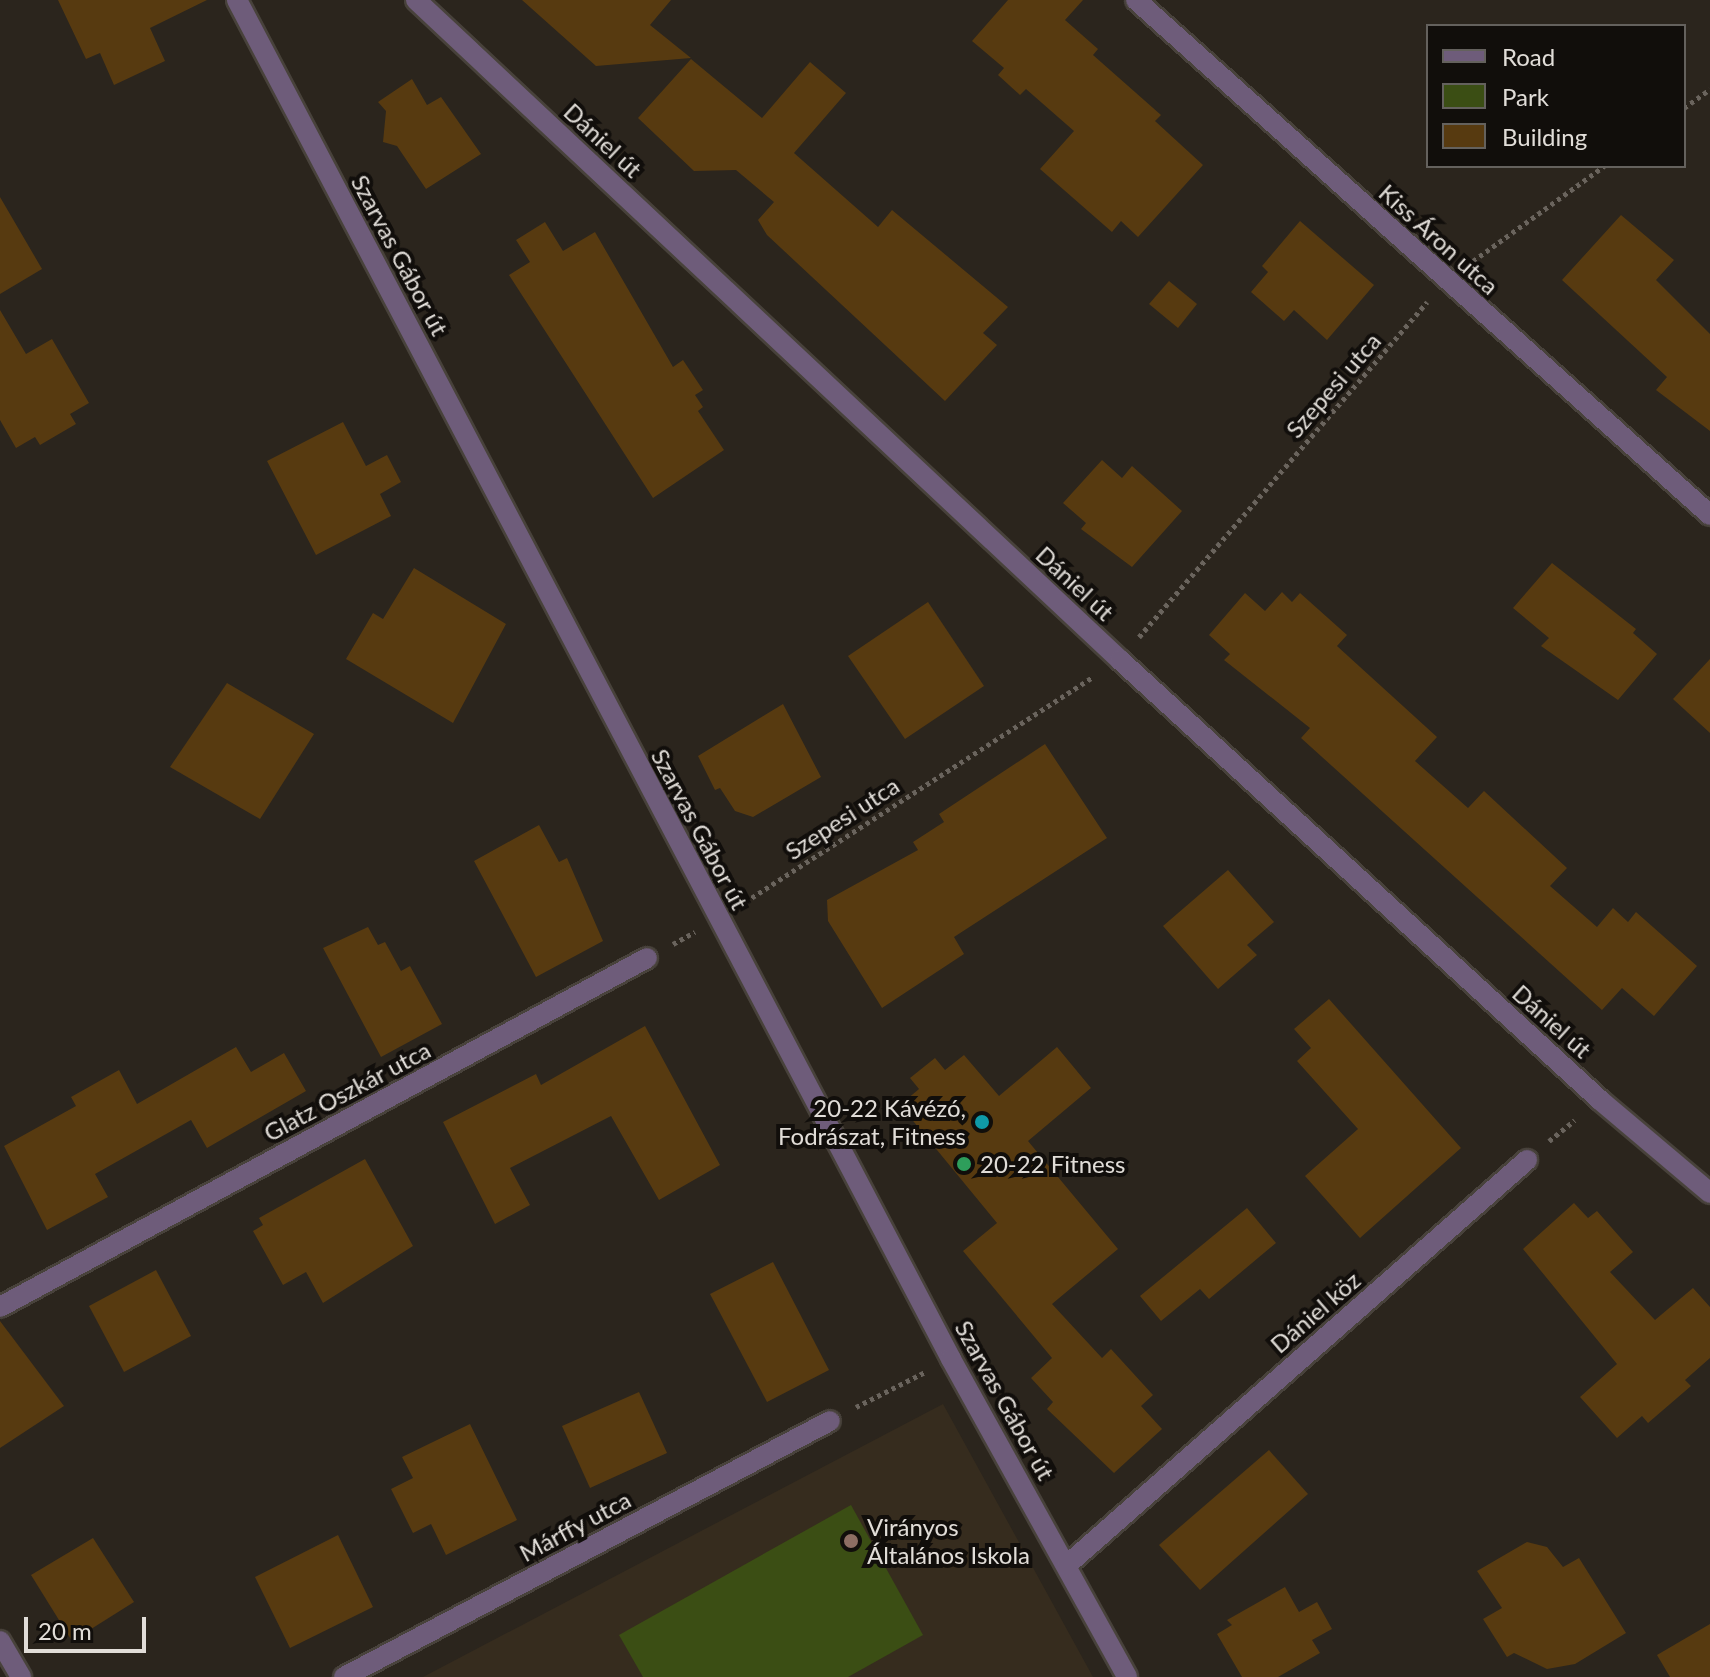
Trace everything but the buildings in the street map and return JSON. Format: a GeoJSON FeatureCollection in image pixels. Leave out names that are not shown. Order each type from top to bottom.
{"type":"FeatureCollection","features":[{"type":"Feature","properties":{"kind":"street","name":"Szarvas Gábor út"},"geometry":{"type":"LineString","coordinates":[[237,0],[951,1359],[1127,1677]]}},
{"type":"Feature","properties":{"kind":"street","name":"Dániel út"},"geometry":{"type":"LineString","coordinates":[[416,0],[1120,660],[1600,1100],[1710,1193]]}},
{"type":"Feature","properties":{"kind":"street","name":"Kiss Áron utca"},"geometry":{"type":"LineString","coordinates":[[1136,0],[1710,515]]}},
{"type":"Feature","properties":{"kind":"street","name":"Glatz Oszkár utca"},"geometry":{"type":"LineString","coordinates":[[0,1307],[647,958]]}},
{"type":"Feature","properties":{"kind":"street","name":"Dániel köz"},"geometry":{"type":"LineString","coordinates":[[1067,1565],[1527,1160]]}},
{"type":"Feature","properties":{"kind":"street","name":"Márffy utca"},"geometry":{"type":"LineString","coordinates":[[344,1677],[830,1421]]}},
{"type":"Feature","properties":{"kind":"street"},"geometry":{"type":"LineString","coordinates":[[0,1641],[21,1677]]}},
{"type":"Feature","properties":{"kind":"path"},"geometry":{"type":"LineString","coordinates":[[1686,107],[1710,89]]}},
{"type":"Feature","properties":{"kind":"path","name":"Szepesi utca"},"geometry":{"type":"LineString","coordinates":[[1120,660],[1446,281],[1601,168]]}},
{"type":"Feature","properties":{"kind":"path","name":"Szepesi utca"},"geometry":{"type":"LineString","coordinates":[[718,919],[1065,694]]}},
{"type":"Feature","properties":{"kind":"path"},"geometry":{"type":"LineString","coordinates":[[647,958],[718,919]]}},
{"type":"Feature","properties":{"kind":"path"},"geometry":{"type":"LineString","coordinates":[[1527,1160],[1600,1100]]}},
{"type":"Feature","properties":{"kind":"path"},"geometry":{"type":"LineString","coordinates":[[830,1421],[951,1359]]}},
{"type":"Feature","properties":{"kind":"shaded area","name":"Virányos Általános Iskola"},"geometry":{"type":"Polygon","coordinates":[[[943,1404],[1093,1677],[423,1677],[943,1404]]]}},
{"type":"Feature","properties":{"kind":"green space"},"geometry":{"type":"Polygon","coordinates":[[[851,1505],[923,1635],[848,1677],[643,1677],[619,1635],[851,1505]]]}},
{"type":"Feature","properties":{"kind":"place","name":"20-22 Kávézó, Fodrászat, Fitness"},"geometry":{"type":"Point","coordinates":[982,1122]}},
{"type":"Feature","properties":{"kind":"place","name":"20-22 Fitness"},"geometry":{"type":"Point","coordinates":[964,1164]}},
{"type":"Feature","properties":{"kind":"place","name":"Virányos Általános Iskola"},"geometry":{"type":"Point","coordinates":[851,1541]}}]}
